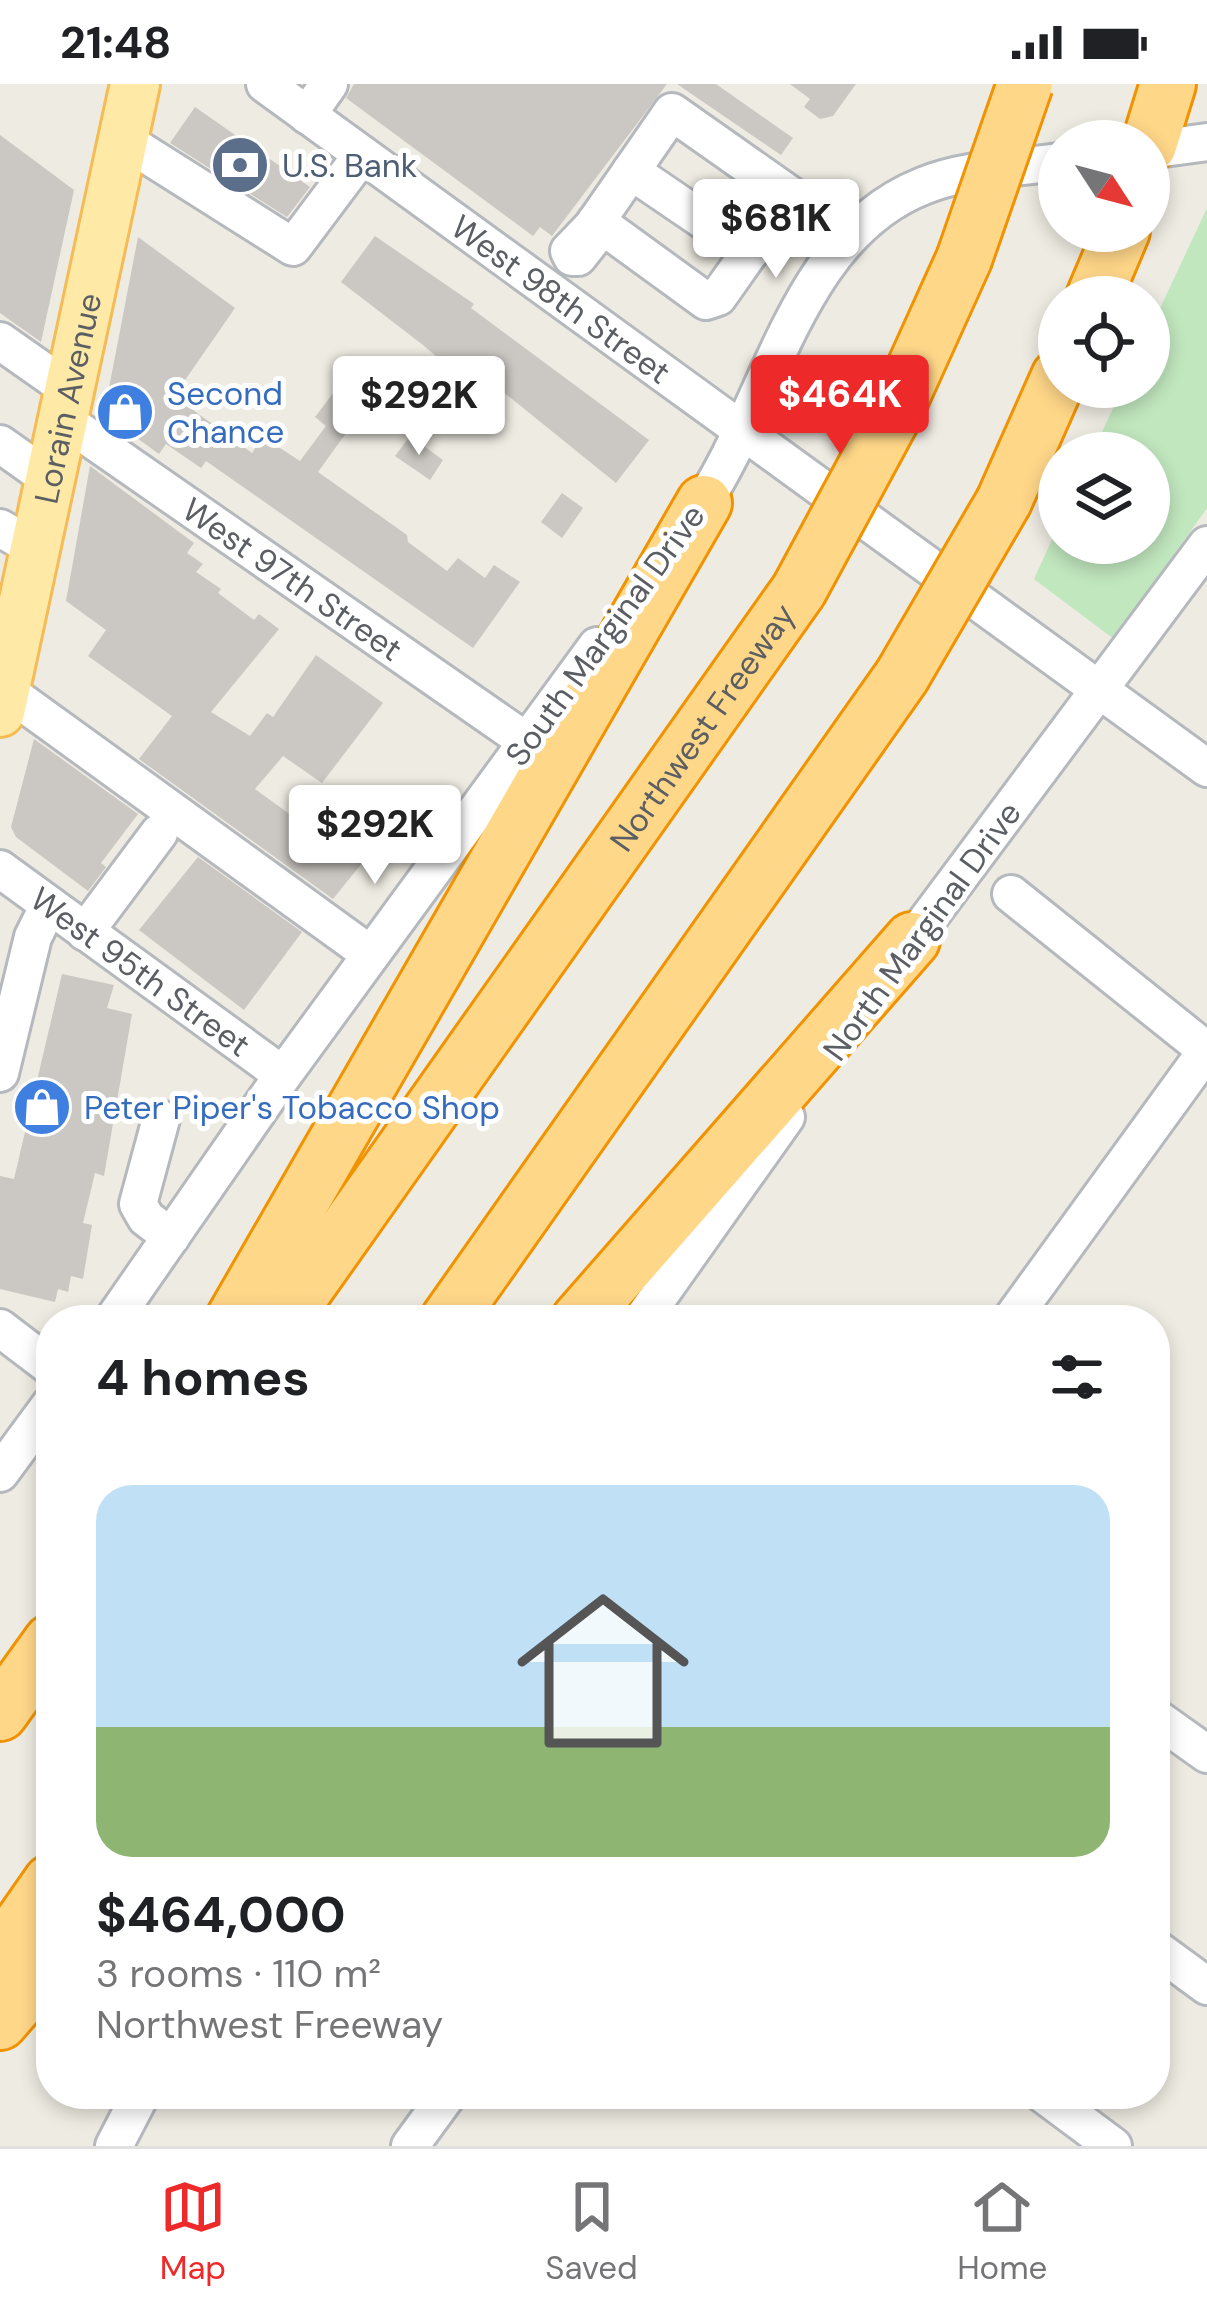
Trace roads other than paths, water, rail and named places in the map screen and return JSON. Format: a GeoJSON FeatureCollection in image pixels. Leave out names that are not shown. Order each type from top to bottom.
{"type":"FeatureCollection","features":[{"type":"Feature","properties":{"kind":"highway","name":"Northwest Freeway"},"geometry":{"type":"LineString","coordinates":[[294,1305],[799,590],[893,416],[964,259],[1025,84]]}},
{"type":"Feature","properties":{"kind":"highway"},"geometry":{"type":"LineString","coordinates":[[1157,120],[1168,84]]}},
{"type":"Feature","properties":{"kind":"highway"},"geometry":{"type":"LineString","coordinates":[[459,1305],[902,676],[1004,501],[1045,408]]}},
{"type":"Feature","properties":{"kind":"highway"},"geometry":{"type":"LineString","coordinates":[[241,1305],[704,503]]}},
{"type":"Feature","properties":{"kind":"highway"},"geometry":{"type":"LineString","coordinates":[[592,1305],[912,940]]}},
{"type":"Feature","properties":{"kind":"highway"},"geometry":{"type":"LineString","coordinates":[[0,1713],[36,1661]]}},
{"type":"Feature","properties":{"kind":"highway"},"geometry":{"type":"LineString","coordinates":[[0,1954],[36,1903]]}},
{"type":"Feature","properties":{"kind":"highway"},"geometry":{"type":"LineString","coordinates":[[0,2022],[36,1980]]}},
{"type":"Feature","properties":{"kind":"main road","name":"Lorain Avenue"},"geometry":{"type":"LineString","coordinates":[[2,701],[17,538],[48,478],[135,84]]}},
{"type":"Feature","properties":{"kind":"street","name":"West 98th Street"},"geometry":{"type":"LineString","coordinates":[[265,84],[1207,769]]}},
{"type":"Feature","properties":{"kind":"street"},"geometry":{"type":"LineString","coordinates":[[308,115],[329,84]]}},
{"type":"Feature","properties":{"kind":"street"},"geometry":{"type":"LineString","coordinates":[[548,290],[572,257],[568,251],[595,224],[632,171],[668,98],[790,195],[718,297],[699,300],[595,224]]}},
{"type":"Feature","properties":{"kind":"street"},"geometry":{"type":"LineString","coordinates":[[122,139],[293,247],[362,155]]}},
{"type":"Feature","properties":{"kind":"street"},"geometry":{"type":"LineString","coordinates":[[1170,145],[1207,142]]}},
{"type":"Feature","properties":{"kind":"street","name":"South Marginal Drive"},"geometry":{"type":"LineString","coordinates":[[123,1305],[370,954],[704,503],[830,257],[872,212],[945,179],[1038,165]]}},
{"type":"Feature","properties":{"kind":"street"},"geometry":{"type":"LineString","coordinates":[[632,171],[751,252]]}},
{"type":"Feature","properties":{"kind":"street","name":"West 97th Street"},"geometry":{"type":"LineString","coordinates":[[0,341],[64,403],[526,741]]}},
{"type":"Feature","properties":{"kind":"street"},"geometry":{"type":"LineString","coordinates":[[0,444],[48,478]]}},
{"type":"Feature","properties":{"kind":"street","name":"North Marginal Drive"},"geometry":{"type":"LineString","coordinates":[[653,1305],[912,940],[1207,545]]}},
{"type":"Feature","properties":{"kind":"street"},"geometry":{"type":"LineString","coordinates":[[2,701],[370,954]]}},
{"type":"Feature","properties":{"kind":"street"},"geometry":{"type":"LineString","coordinates":[[86,932],[159,833]]}},
{"type":"Feature","properties":{"kind":"street","name":"West 95th Street"},"geometry":{"type":"LineString","coordinates":[[0,869],[283,1075]]}},
{"type":"Feature","properties":{"kind":"street"},"geometry":{"type":"LineString","coordinates":[[1011,894],[1207,1050],[1194,1098],[1022,1305]]}},
{"type":"Feature","properties":{"kind":"street"},"geometry":{"type":"LineString","coordinates":[[0,1073],[33,938],[49,904]]}},
{"type":"Feature","properties":{"kind":"street"},"geometry":{"type":"LineString","coordinates":[[161,1119],[138,1204],[146,1219],[171,1237]]}},
{"type":"Feature","properties":{"kind":"street"},"geometry":{"type":"LineString","coordinates":[[0,1328],[36,1356]]}},
{"type":"Feature","properties":{"kind":"street"},"geometry":{"type":"LineString","coordinates":[[0,1473],[36,1424]]}},
{"type":"Feature","properties":{"kind":"street"},"geometry":{"type":"LineString","coordinates":[[1170,1728],[1207,1754]]}},
{"type":"Feature","properties":{"kind":"street"},"geometry":{"type":"LineString","coordinates":[[1170,1959],[1207,1986]]}},
{"type":"Feature","properties":{"kind":"street"},"geometry":{"type":"LineString","coordinates":[[113,2146],[133,2109]]}},
{"type":"Feature","properties":{"kind":"street"},"geometry":{"type":"LineString","coordinates":[[410,2146],[428,2109]]}},
{"type":"Feature","properties":{"kind":"street"},"geometry":{"type":"LineString","coordinates":[[1062,2109],[1113,2146]]}},
{"type":"Feature","properties":{"kind":"place","name":"U.S. Bank"},"geometry":{"type":"Point","coordinates":[240,165]}},
{"type":"Feature","properties":{"kind":"place","name":"Second Chance"},"geometry":{"type":"Point","coordinates":[125,412]}},
{"type":"Feature","properties":{"kind":"place","name":"Peter Piper's Tobacco Shop"},"geometry":{"type":"Point","coordinates":[42,1107]}}]}
